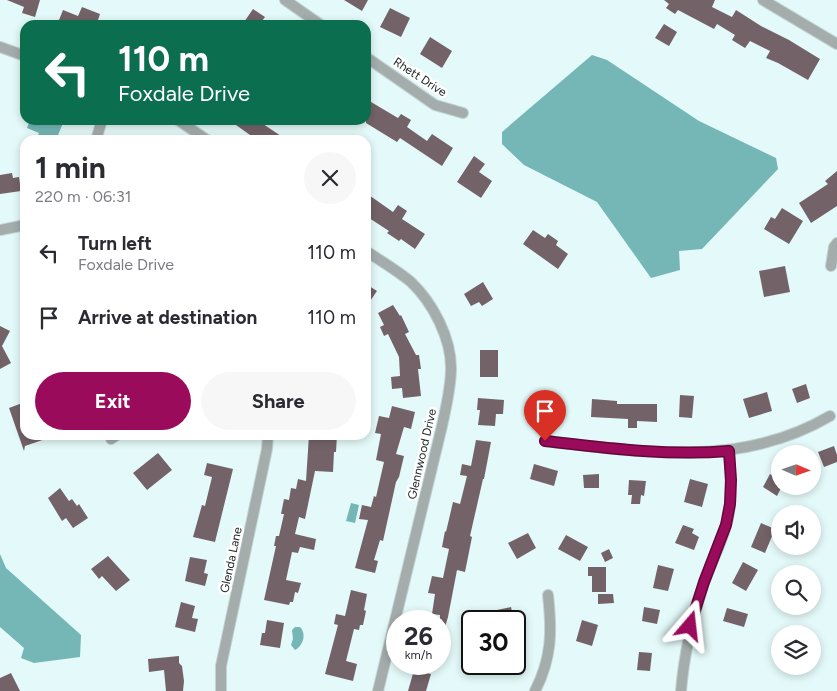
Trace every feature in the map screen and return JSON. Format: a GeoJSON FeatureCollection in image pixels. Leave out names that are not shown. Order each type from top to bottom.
{"type":"FeatureCollection","features":[{"type":"Feature","properties":{"kind":"street"},"geometry":{"type":"LineString","coordinates":[[285,0],[314,20]]}},
{"type":"Feature","properties":{"kind":"street"},"geometry":{"type":"LineString","coordinates":[[763,0],[837,44]]}},
{"type":"Feature","properties":{"kind":"street"},"geometry":{"type":"LineString","coordinates":[[0,47],[20,54]]}},
{"type":"Feature","properties":{"kind":"street","name":"Rhett Drive"},"geometry":{"type":"LineString","coordinates":[[371,60],[435,105],[463,113]]}},
{"type":"Feature","properties":{"kind":"street"},"geometry":{"type":"LineString","coordinates":[[185,125],[199,135]]}},
{"type":"Feature","properties":{"kind":"street"},"geometry":{"type":"LineString","coordinates":[[0,230],[20,226]]}},
{"type":"Feature","properties":{"kind":"street"},"geometry":{"type":"LineString","coordinates":[[831,266],[834,247],[837,243]]}},
{"type":"Feature","properties":{"kind":"street","name":"Glennwood Drive"},"geometry":{"type":"LineString","coordinates":[[371,254],[410,281],[423,296],[437,317],[451,367],[449,397],[378,691]]}},
{"type":"Feature","properties":{"kind":"street"},"geometry":{"type":"LineString","coordinates":[[545,441],[665,453],[729,451],[783,438],[830,416]]}},
{"type":"Feature","properties":{"kind":"street","name":"Glenda Lane"},"geometry":{"type":"LineString","coordinates":[[221,691],[221,666],[268,440]]}},
{"type":"Feature","properties":{"kind":"street"},"geometry":{"type":"LineString","coordinates":[[681,691],[683,660],[690,626],[704,582],[726,525],[730,504],[731,480],[729,451]]}},
{"type":"Feature","properties":{"kind":"street"},"geometry":{"type":"LineString","coordinates":[[535,691],[541,679],[551,644],[548,595]]}},
{"type":"Feature","properties":{"kind":"water"},"geometry":{"type":"Polygon","coordinates":[[[592,55],[607,60],[699,121],[776,158],[778,169],[702,249],[679,251],[680,270],[651,278],[597,202],[524,165],[502,144],[502,132],[592,55]]]}},
{"type":"Feature","properties":{"kind":"water"},"geometry":{"type":"Polygon","coordinates":[[[28,125],[62,125],[58,135],[38,135],[39,133],[27,128],[28,125]]]}},
{"type":"Feature","properties":{"kind":"water"},"geometry":{"type":"Polygon","coordinates":[[[351,503],[359,505],[355,523],[346,521],[351,503]]]}},
{"type":"Feature","properties":{"kind":"water"},"geometry":{"type":"Polygon","coordinates":[[[0,554],[6,568],[81,635],[80,657],[34,663],[21,658],[24,648],[0,627],[0,554]]]}},
{"type":"Feature","properties":{"kind":"water"},"geometry":{"type":"Polygon","coordinates":[[[295,627],[300,627],[304,636],[300,646],[295,650],[291,645],[293,639],[292,630],[295,627]]]}},
{"type":"Feature","properties":{"kind":"building"},"geometry":{"type":"Polygon","coordinates":[[[7,0],[40,0],[35,17],[22,13],[24,7],[7,0]]]}},
{"type":"Feature","properties":{"kind":"building"},"geometry":{"type":"Polygon","coordinates":[[[344,0],[368,0],[362,11],[344,0]]]}},
{"type":"Feature","properties":{"kind":"building"},"geometry":{"type":"Polygon","coordinates":[[[664,0],[715,0],[712,7],[732,17],[736,10],[820,59],[808,80],[766,58],[770,51],[750,41],[745,48],[732,40],[735,35],[717,24],[714,29],[678,10],[675,14],[666,8],[669,4],[664,0]]]}},
{"type":"Feature","properties":{"kind":"building"},"geometry":{"type":"Polygon","coordinates":[[[82,7],[100,14],[98,20],[59,20],[63,10],[78,16],[82,7]]]}},
{"type":"Feature","properties":{"kind":"building"},"geometry":{"type":"Polygon","coordinates":[[[390,8],[410,18],[401,37],[380,27],[390,8]]]}},
{"type":"Feature","properties":{"kind":"building"},"geometry":{"type":"Polygon","coordinates":[[[253,9],[265,17],[263,20],[245,20],[253,9]]]}},
{"type":"Feature","properties":{"kind":"building"},"geometry":{"type":"Polygon","coordinates":[[[664,24],[677,32],[669,46],[655,38],[664,24]]]}},
{"type":"Feature","properties":{"kind":"building"},"geometry":{"type":"Polygon","coordinates":[[[430,37],[452,51],[442,68],[420,54],[430,37]]]}},
{"type":"Feature","properties":{"kind":"building"},"geometry":{"type":"Polygon","coordinates":[[[371,102],[398,118],[401,114],[411,120],[407,127],[427,141],[432,134],[453,148],[442,166],[400,138],[397,142],[369,125],[371,125],[371,102]]]}},
{"type":"Feature","properties":{"kind":"building"},"geometry":{"type":"Polygon","coordinates":[[[236,125],[264,125],[280,135],[250,135],[236,125]]]}},
{"type":"Feature","properties":{"kind":"building"},"geometry":{"type":"Polygon","coordinates":[[[474,156],[485,164],[479,172],[492,181],[481,198],[457,182],[474,156]]]}},
{"type":"Feature","properties":{"kind":"building"},"geometry":{"type":"Polygon","coordinates":[[[837,171],[837,206],[811,223],[799,203],[828,184],[825,181],[837,171]]]}},
{"type":"Feature","properties":{"kind":"building"},"geometry":{"type":"Polygon","coordinates":[[[12,173],[13,178],[19,177],[20,191],[0,194],[0,175],[12,173]]]}},
{"type":"Feature","properties":{"kind":"building"},"geometry":{"type":"Polygon","coordinates":[[[371,197],[393,212],[398,205],[407,211],[402,219],[425,234],[415,249],[401,239],[399,241],[387,233],[389,231],[371,219],[371,197]]]}},
{"type":"Feature","properties":{"kind":"building"},"geometry":{"type":"Polygon","coordinates":[[[782,208],[803,221],[789,244],[764,229],[771,217],[775,219],[782,208]]]}},
{"type":"Feature","properties":{"kind":"building"},"geometry":{"type":"Polygon","coordinates":[[[533,230],[545,238],[548,234],[558,241],[556,245],[568,254],[558,269],[523,244],[533,230]]]}},
{"type":"Feature","properties":{"kind":"building"},"geometry":{"type":"Polygon","coordinates":[[[785,266],[790,292],[764,297],[759,271],[785,266]]]}},
{"type":"Feature","properties":{"kind":"building"},"geometry":{"type":"Polygon","coordinates":[[[483,282],[493,299],[482,306],[479,302],[471,306],[464,294],[483,282]]]}},
{"type":"Feature","properties":{"kind":"building"},"geometry":{"type":"Polygon","coordinates":[[[371,287],[377,291],[371,300],[371,287]]]}},
{"type":"Feature","properties":{"kind":"building"},"geometry":{"type":"Polygon","coordinates":[[[393,305],[401,315],[409,332],[405,334],[416,355],[419,355],[421,369],[418,369],[421,396],[403,398],[402,388],[392,389],[391,377],[400,376],[399,357],[388,334],[384,336],[380,327],[384,325],[378,313],[393,305]]]}},
{"type":"Feature","properties":{"kind":"building"},"geometry":{"type":"Polygon","coordinates":[[[0,326],[10,331],[2,346],[11,363],[0,369],[0,326]]]}},
{"type":"Feature","properties":{"kind":"building"},"geometry":{"type":"Polygon","coordinates":[[[480,350],[498,350],[498,377],[480,377],[480,350]]]}},
{"type":"Feature","properties":{"kind":"building"},"geometry":{"type":"Polygon","coordinates":[[[806,384],[810,398],[797,403],[792,389],[806,384]]]}},
{"type":"Feature","properties":{"kind":"building"},"geometry":{"type":"Polygon","coordinates":[[[767,392],[772,411],[749,418],[743,399],[767,392]]]}},
{"type":"Feature","properties":{"kind":"building"},"geometry":{"type":"Polygon","coordinates":[[[680,395],[694,396],[692,418],[679,417],[680,395]]]}},
{"type":"Feature","properties":{"kind":"building"},"geometry":{"type":"Polygon","coordinates":[[[478,398],[504,400],[503,414],[496,414],[495,426],[478,425],[480,410],[477,410],[478,398]]]}},
{"type":"Feature","properties":{"kind":"building"},"geometry":{"type":"Polygon","coordinates":[[[592,399],[617,401],[617,404],[657,404],[657,422],[637,421],[637,428],[628,428],[628,419],[591,417],[592,399]]]}},
{"type":"Feature","properties":{"kind":"building"},"geometry":{"type":"Polygon","coordinates":[[[20,404],[20,440],[9,408],[20,404]]]}},
{"type":"Feature","properties":{"kind":"building"},"geometry":{"type":"Polygon","coordinates":[[[392,406],[415,412],[411,429],[404,427],[396,454],[404,456],[396,482],[383,541],[380,540],[374,560],[378,561],[375,573],[355,568],[368,520],[359,519],[362,505],[371,507],[374,496],[376,497],[384,462],[376,460],[381,434],[375,433],[379,416],[389,418],[392,406]]]}},
{"type":"Feature","properties":{"kind":"building"},"geometry":{"type":"Polygon","coordinates":[[[20,440],[42,440],[25,446],[24,451],[20,440]]]}},
{"type":"Feature","properties":{"kind":"building"},"geometry":{"type":"Polygon","coordinates":[[[309,440],[337,440],[333,472],[315,471],[305,519],[299,517],[295,534],[316,539],[314,550],[300,547],[298,553],[292,552],[286,580],[301,583],[298,593],[295,592],[293,602],[290,602],[289,605],[264,600],[276,546],[274,546],[276,536],[279,536],[284,514],[281,514],[284,499],[289,500],[291,488],[296,489],[298,479],[306,481],[309,440]]]}},
{"type":"Feature","properties":{"kind":"building"},"geometry":{"type":"Polygon","coordinates":[[[476,440],[491,442],[470,536],[472,537],[465,572],[457,570],[449,610],[433,610],[435,594],[428,593],[432,576],[443,578],[449,549],[442,547],[445,531],[453,502],[460,504],[467,476],[460,475],[462,464],[471,466],[476,440]]]}},
{"type":"Feature","properties":{"kind":"building"},"geometry":{"type":"Polygon","coordinates":[[[834,446],[837,462],[824,467],[821,460],[821,451],[834,446]]]}},
{"type":"Feature","properties":{"kind":"building"},"geometry":{"type":"Polygon","coordinates":[[[158,453],[172,470],[147,490],[133,473],[158,453]]]}},
{"type":"Feature","properties":{"kind":"building"},"geometry":{"type":"Polygon","coordinates":[[[207,463],[233,469],[215,542],[193,537],[202,505],[205,506],[212,477],[204,475],[207,463]]]}},
{"type":"Feature","properties":{"kind":"building"},"geometry":{"type":"Polygon","coordinates":[[[534,464],[558,471],[554,486],[530,479],[534,464]]]}},
{"type":"Feature","properties":{"kind":"building"},"geometry":{"type":"Polygon","coordinates":[[[599,474],[599,488],[584,488],[583,475],[599,474]]]}},
{"type":"Feature","properties":{"kind":"building"},"geometry":{"type":"Polygon","coordinates":[[[770,474],[771,492],[763,487],[770,474]]]}},
{"type":"Feature","properties":{"kind":"building"},"geometry":{"type":"Polygon","coordinates":[[[690,479],[708,484],[702,507],[684,502],[690,479]]]}},
{"type":"Feature","properties":{"kind":"building"},"geometry":{"type":"Polygon","coordinates":[[[629,480],[646,481],[644,496],[641,495],[640,504],[631,504],[632,495],[628,495],[629,480]]]}},
{"type":"Feature","properties":{"kind":"building"},"geometry":{"type":"Polygon","coordinates":[[[60,488],[69,501],[72,499],[77,506],[79,504],[88,518],[73,528],[66,518],[62,521],[48,498],[60,488]]]}},
{"type":"Feature","properties":{"kind":"building"},"geometry":{"type":"Polygon","coordinates":[[[761,523],[771,527],[771,539],[765,553],[751,547],[761,523]]]}},
{"type":"Feature","properties":{"kind":"building"},"geometry":{"type":"Polygon","coordinates":[[[683,525],[694,529],[692,533],[699,537],[694,550],[675,543],[683,525]]]}},
{"type":"Feature","properties":{"kind":"building"},"geometry":{"type":"Polygon","coordinates":[[[528,533],[536,548],[517,559],[508,543],[528,533]]]}},
{"type":"Feature","properties":{"kind":"building"},"geometry":{"type":"Polygon","coordinates":[[[566,535],[588,547],[580,561],[558,549],[566,535]]]}},
{"type":"Feature","properties":{"kind":"building"},"geometry":{"type":"Polygon","coordinates":[[[609,549],[613,558],[605,562],[601,553],[609,549]]]}},
{"type":"Feature","properties":{"kind":"building"},"geometry":{"type":"Polygon","coordinates":[[[108,556],[130,580],[116,591],[102,576],[99,579],[91,569],[108,556]]]}},
{"type":"Feature","properties":{"kind":"building"},"geometry":{"type":"Polygon","coordinates":[[[190,557],[207,560],[204,573],[208,574],[205,586],[185,581],[190,557]]]}},
{"type":"Feature","properties":{"kind":"building"},"geometry":{"type":"Polygon","coordinates":[[[743,562],[758,570],[746,591],[732,583],[743,562]]]}},
{"type":"Feature","properties":{"kind":"building"},"geometry":{"type":"Polygon","coordinates":[[[658,565],[674,569],[668,591],[653,588],[658,565]]]}},
{"type":"Feature","properties":{"kind":"building"},"geometry":{"type":"Polygon","coordinates":[[[588,567],[606,567],[606,592],[592,592],[592,576],[588,576],[588,567]]]}},
{"type":"Feature","properties":{"kind":"building"},"geometry":{"type":"Polygon","coordinates":[[[351,590],[367,594],[363,625],[360,625],[359,630],[354,629],[346,661],[357,664],[353,681],[325,674],[338,625],[334,624],[336,614],[345,616],[351,590]]]}},
{"type":"Feature","properties":{"kind":"building"},"geometry":{"type":"Polygon","coordinates":[[[598,594],[613,594],[614,603],[598,604],[598,594]]]}},
{"type":"Feature","properties":{"kind":"building"},"geometry":{"type":"Polygon","coordinates":[[[181,602],[195,606],[192,618],[198,619],[195,632],[175,627],[181,602]]]}},
{"type":"Feature","properties":{"kind":"building"},"geometry":{"type":"Polygon","coordinates":[[[511,607],[512,610],[497,610],[511,607]]]}},
{"type":"Feature","properties":{"kind":"building"},"geometry":{"type":"Polygon","coordinates":[[[644,607],[660,610],[657,624],[642,621],[644,607]]]}},
{"type":"Feature","properties":{"kind":"building"},"geometry":{"type":"Polygon","coordinates":[[[727,608],[748,614],[744,627],[723,621],[727,608]]]}},
{"type":"Feature","properties":{"kind":"building"},"geometry":{"type":"Polygon","coordinates":[[[267,620],[284,623],[280,648],[260,645],[262,633],[265,633],[267,620]]]}},
{"type":"Feature","properties":{"kind":"building"},"geometry":{"type":"Polygon","coordinates":[[[582,620],[598,625],[592,646],[576,641],[582,620]]]}},
{"type":"Feature","properties":{"kind":"building"},"geometry":{"type":"Polygon","coordinates":[[[639,652],[652,653],[650,671],[637,670],[639,652]]]}},
{"type":"Feature","properties":{"kind":"building"},"geometry":{"type":"Polygon","coordinates":[[[179,656],[184,681],[183,691],[166,691],[164,670],[149,672],[148,659],[179,656]]]}},
{"type":"Feature","properties":{"kind":"building"},"geometry":{"type":"Polygon","coordinates":[[[11,673],[20,691],[0,691],[0,678],[11,673]]]}},
{"type":"Feature","properties":{"kind":"building"},"geometry":{"type":"Polygon","coordinates":[[[413,675],[431,675],[426,691],[408,691],[413,675]]]}},
{"type":"Feature","properties":{"kind":"route"},"geometry":{"type":"LineString","coordinates":[[545,441],[665,453],[729,451],[731,480],[730,504],[726,525],[704,582],[690,626]]}}]}
